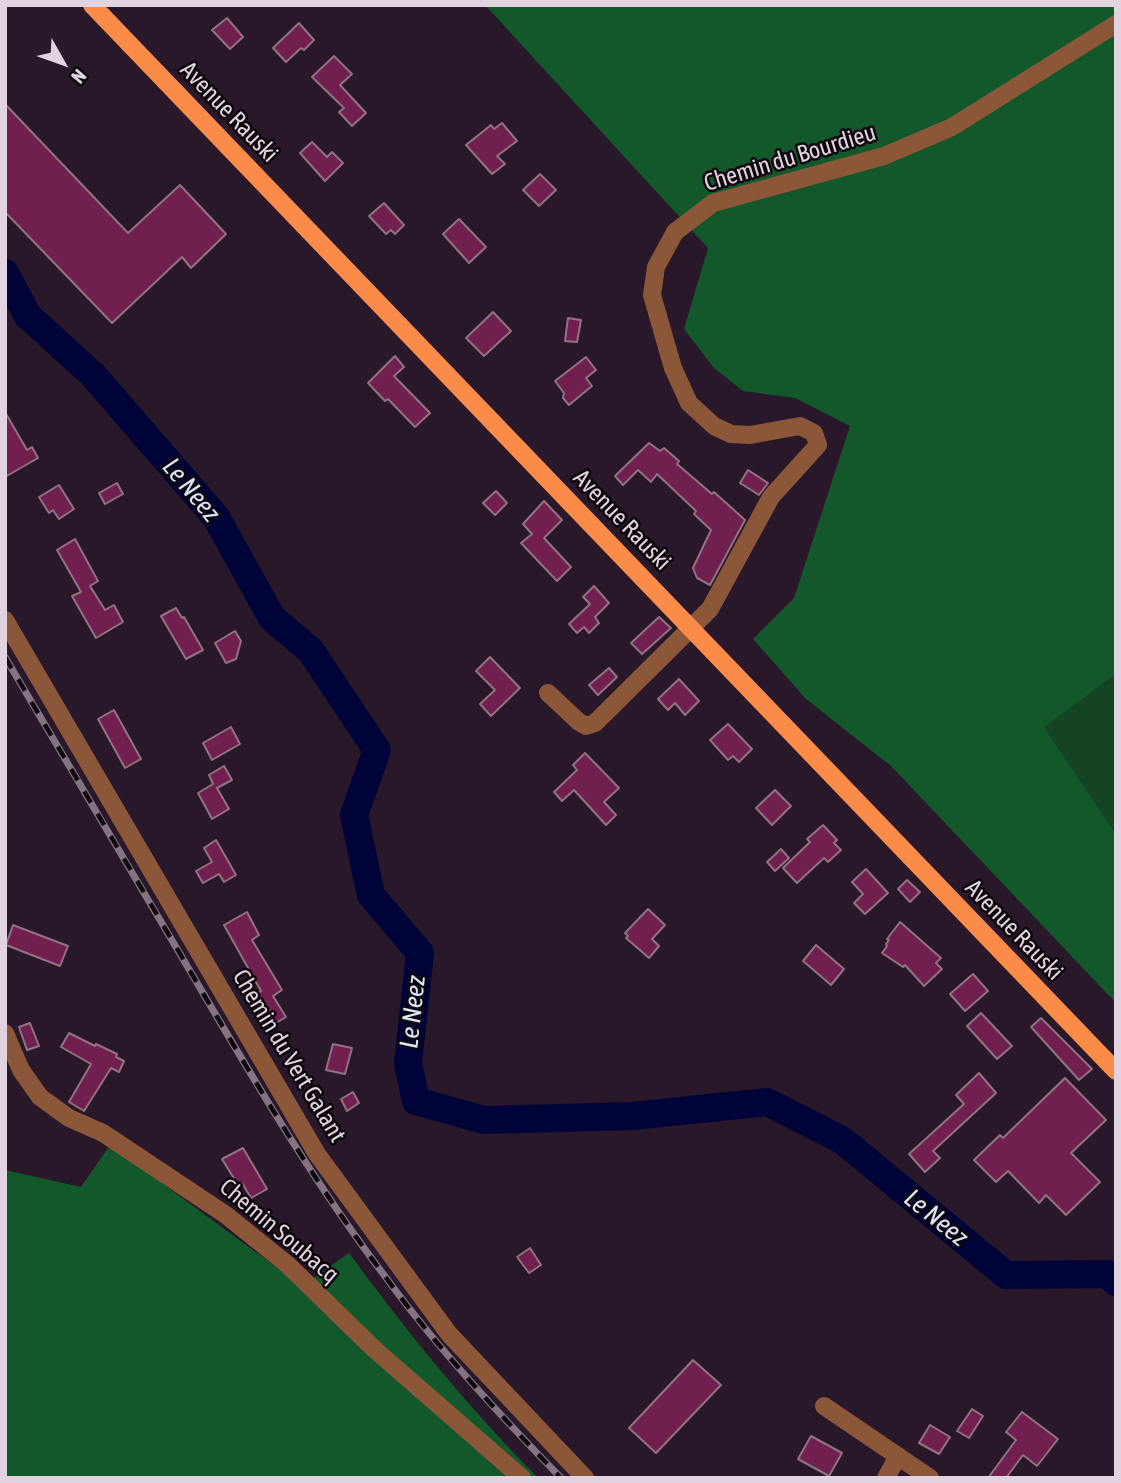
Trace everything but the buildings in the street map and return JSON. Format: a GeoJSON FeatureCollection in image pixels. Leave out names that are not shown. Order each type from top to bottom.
{"type":"FeatureCollection","features":[{"type":"Feature","properties":{"kind":"main road","name":"Avenue Rauski"},"geometry":{"type":"LineString","coordinates":[[92,5],[1116,1071]]}},
{"type":"Feature","properties":{"kind":"street","name":"Chemin du Bourdieu"},"geometry":{"type":"LineString","coordinates":[[690,628],[710,609],[771,497],[816,450],[818,444],[814,433],[800,426],[750,435],[731,434],[714,426],[689,403],[673,368],[652,295],[656,267],[675,232],[713,203],[884,156],[952,128],[1116,24]]}},
{"type":"Feature","properties":{"kind":"street","name":"Chemin du Vert Galant"},"geometry":{"type":"LineString","coordinates":[[5,620],[317,1154],[450,1334],[585,1478]]}},
{"type":"Feature","properties":{"kind":"street"},"geometry":{"type":"LineString","coordinates":[[548,693],[579,722],[586,726],[595,723],[690,628]]}},
{"type":"Feature","properties":{"kind":"street","name":"Chemin Soubacq"},"geometry":{"type":"LineString","coordinates":[[5,1033],[21,1070],[40,1097],[69,1118],[103,1133],[226,1215],[288,1265],[373,1348],[522,1478]]}},
{"type":"Feature","properties":{"kind":"street"},"geometry":{"type":"LineString","coordinates":[[824,1406],[930,1478]]}},
{"type":"Feature","properties":{"kind":"street"},"geometry":{"type":"LineString","coordinates":[[886,1478],[898,1456]]}},
{"type":"Feature","properties":{"kind":"green space"},"geometry":{"type":"Polygon","coordinates":[[[485,5],[1116,5],[1116,674],[1044,727],[1116,834],[1116,1003],[891,766],[806,699],[753,639],[794,598],[850,426],[795,398],[743,391],[714,368],[684,329],[708,248],[485,5]]]}},
{"type":"Feature","properties":{"kind":"green space"},"geometry":{"type":"Polygon","coordinates":[[[1116,674],[1116,834],[1043,726],[1116,674]]]}},
{"type":"Feature","properties":{"kind":"green space"},"geometry":{"type":"Polygon","coordinates":[[[110,1145],[302,1286],[349,1253],[439,1369],[538,1478],[5,1478],[5,1170],[81,1187],[110,1145]]]}},
{"type":"Feature","properties":{"kind":"waterway","name":"Le Neez"},"geometry":{"type":"LineString","coordinates":[[5,273],[28,316],[93,375],[216,517],[272,618],[311,651],[377,750],[354,815],[371,895],[420,953],[408,1063],[416,1101],[484,1120],[632,1116],[767,1102],[842,1140],[1006,1275],[1108,1274],[1116,1282]]}},
{"type":"Feature","properties":{"kind":"railway"},"geometry":{"type":"LineString","coordinates":[[5,657],[239,1054],[334,1206],[449,1357],[561,1478]]}}]}
